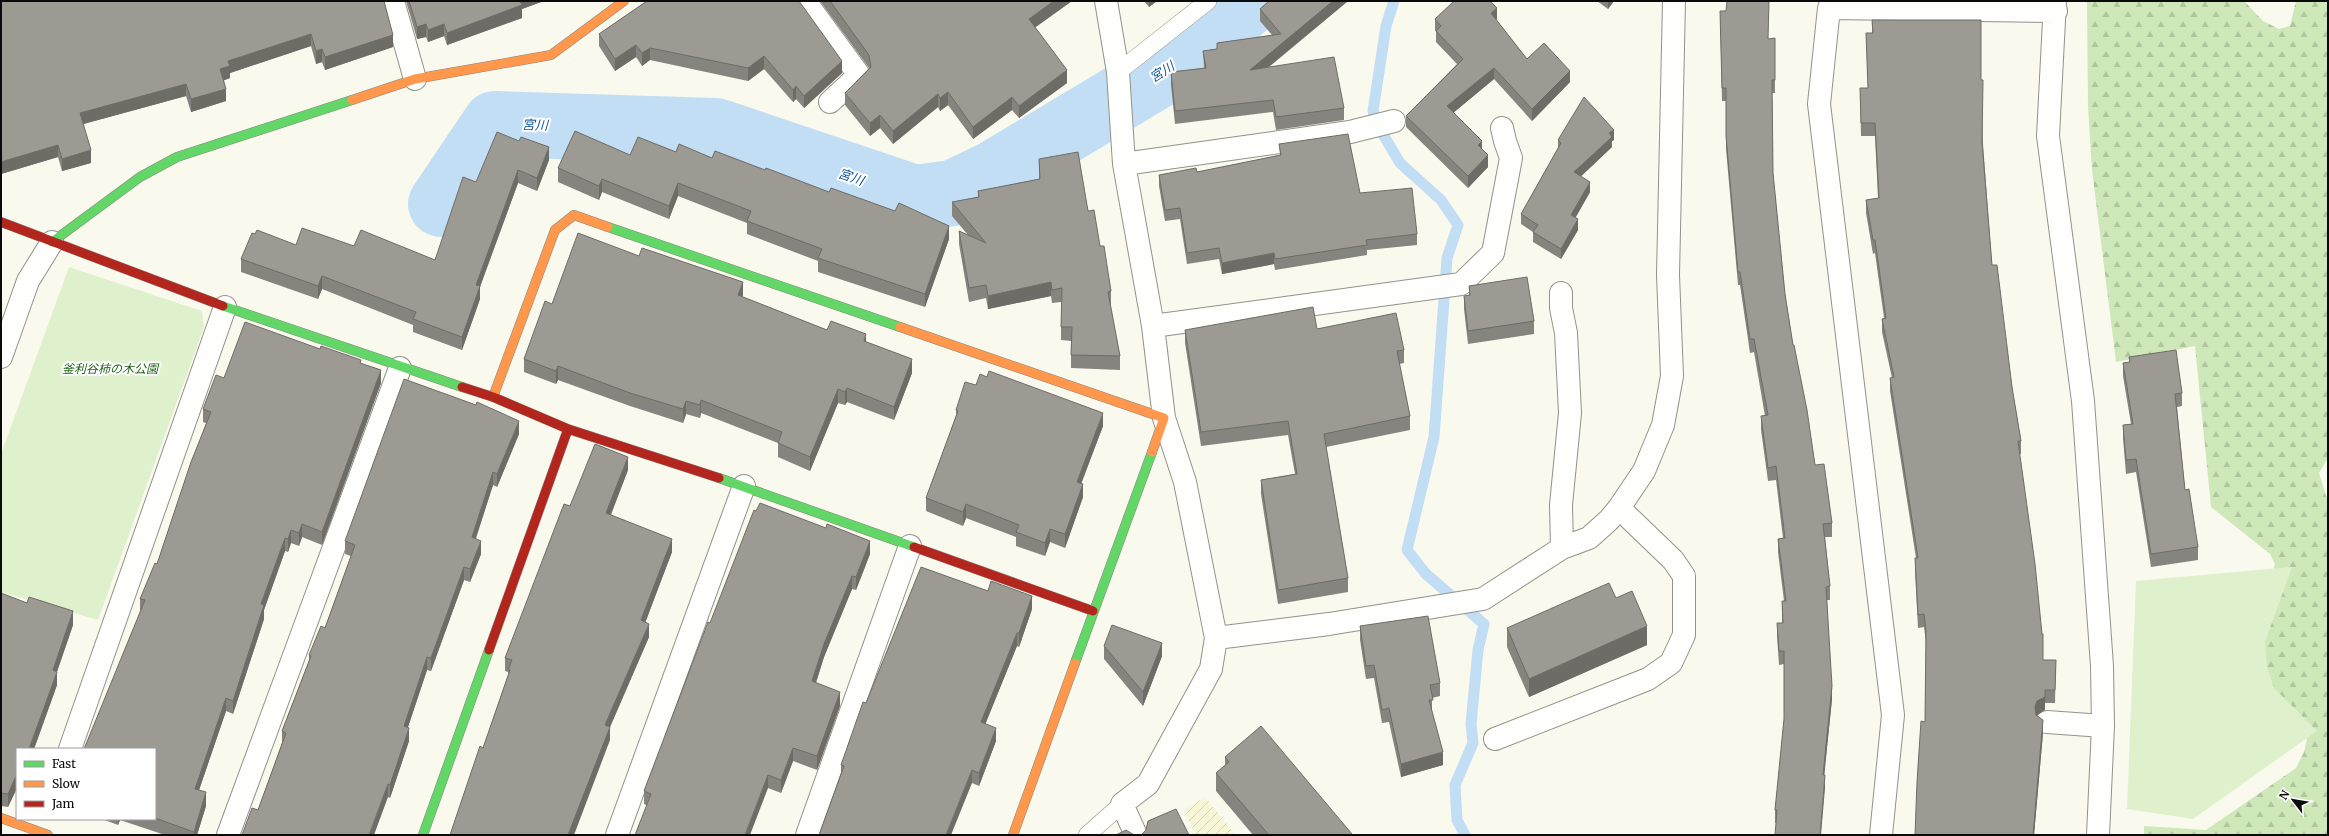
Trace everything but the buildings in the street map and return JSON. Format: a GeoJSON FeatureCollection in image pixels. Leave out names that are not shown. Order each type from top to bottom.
{"type":"FeatureCollection","features":[{"type":"Feature","properties":{"kind":"street"},"geometry":{"type":"LineString","coordinates":[[393,1],[415,80]]}},
{"type":"Feature","properties":{"kind":"street"},"geometry":{"type":"LineString","coordinates":[[1,358],[28,281],[52,242],[140,176],[177,157],[415,80],[551,55],[624,1]]}},
{"type":"Feature","properties":{"kind":"street"},"geometry":{"type":"LineString","coordinates":[[805,1],[859,75],[830,102]]}},
{"type":"Feature","properties":{"kind":"street"},"geometry":{"type":"LineString","coordinates":[[1106,1],[1118,76],[1124,160],[1153,326],[1164,418],[1185,482],[1216,638],[1211,669],[1148,784],[1122,804],[1136,835]]}},
{"type":"Feature","properties":{"kind":"street"},"geometry":{"type":"LineString","coordinates":[[1216,638],[1329,624],[1446,607],[1483,599],[1562,548],[1589,538],[1609,520],[1619,508],[1644,471],[1663,425],[1672,376],[1668,275],[1674,1]]}},
{"type":"Feature","properties":{"kind":"street"},"geometry":{"type":"LineString","coordinates":[[1881,835],[1898,714],[1819,104],[1829,8],[2056,6],[2048,136],[2083,401],[2102,666],[2103,726],[2098,835]]}},
{"type":"Feature","properties":{"kind":"street"},"geometry":{"type":"LineString","coordinates":[[1124,160],[1350,132],[1390,122]]}},
{"type":"Feature","properties":{"kind":"street"},"geometry":{"type":"LineString","coordinates":[[1153,326],[1461,284],[1493,253],[1512,158],[1505,141],[1502,128]]}},
{"type":"Feature","properties":{"kind":"street"},"geometry":{"type":"LineString","coordinates":[[493,397],[555,230],[574,215],[1164,418]]}},
{"type":"Feature","properties":{"kind":"street"},"geometry":{"type":"LineString","coordinates":[[1,222],[225,307],[400,368],[493,397],[568,429],[744,486],[1092,610]]}},
{"type":"Feature","properties":{"kind":"street"},"geometry":{"type":"LineString","coordinates":[[1561,293],[1561,308],[1566,333],[1570,413],[1561,505],[1562,548]]}},
{"type":"Feature","properties":{"kind":"street"},"geometry":{"type":"LineString","coordinates":[[70,748],[225,307]]}},
{"type":"Feature","properties":{"kind":"street"},"geometry":{"type":"LineString","coordinates":[[228,835],[400,368]]}},
{"type":"Feature","properties":{"kind":"street"},"geometry":{"type":"LineString","coordinates":[[1013,835],[1092,610],[1164,418]]}},
{"type":"Feature","properties":{"kind":"street"},"geometry":{"type":"LineString","coordinates":[[423,835],[568,429]]}},
{"type":"Feature","properties":{"kind":"street"},"geometry":{"type":"LineString","coordinates":[[616,835],[744,486]]}},
{"type":"Feature","properties":{"kind":"street"},"geometry":{"type":"LineString","coordinates":[[1495,739],[1648,679],[1672,663],[1684,635],[1684,576],[1673,560],[1619,508]]}},
{"type":"Feature","properties":{"kind":"street"},"geometry":{"type":"LineString","coordinates":[[807,835],[910,546]]}},
{"type":"Feature","properties":{"kind":"street"},"geometry":{"type":"LineString","coordinates":[[2047,722],[2103,726]]}},
{"type":"Feature","properties":{"kind":"street"},"geometry":{"type":"LineString","coordinates":[[1,818],[44,830]]}},
{"type":"Feature","properties":{"kind":"lane"},"geometry":{"type":"LineString","coordinates":[[1118,76],[1208,1]]}},
{"type":"Feature","properties":{"kind":"lane"},"geometry":{"type":"LineString","coordinates":[[1087,835],[1122,804]]}},
{"type":"Feature","properties":{"kind":"green space"},"geometry":{"type":"Polygon","coordinates":[[[2087,1],[2244,1],[2263,21],[2279,29],[2290,26],[2296,1],[2328,1],[2328,458],[2319,473],[2328,502],[2328,835],[2144,835],[2144,826],[2206,830],[2296,768],[2304,752],[2309,730],[2260,722],[2265,594],[2275,564],[2270,554],[2211,507],[2195,346],[2116,362],[2092,170],[2088,106],[2087,1]]]}},
{"type":"Feature","properties":{"kind":"green space","name":"釜利谷柿の木公園"},"geometry":{"type":"Polygon","coordinates":[[[69,267],[202,311],[204,327],[98,620],[1,592],[1,454],[69,267]]]}},
{"type":"Feature","properties":{"kind":"green space"},"geometry":{"type":"Polygon","coordinates":[[[2292,567],[2265,642],[2267,667],[2274,688],[2317,731],[2193,819],[2127,809],[2136,581],[2292,567]]]}},
{"type":"Feature","properties":{"kind":"green space"},"geometry":{"type":"Polygon","coordinates":[[[1205,797],[1236,835],[1196,835],[1184,810],[1205,797]]]}},
{"type":"Feature","properties":{"kind":"waterway","name":"宮川"},"geometry":{"type":"LineString","coordinates":[[441,204],[495,124],[716,131],[915,198],[953,193],[993,174],[1173,66],[1250,1]]}},
{"type":"Feature","properties":{"kind":"waterway"},"geometry":{"type":"LineString","coordinates":[[1394,1],[1386,26],[1373,111],[1381,131],[1400,163],[1441,200],[1458,225],[1447,258],[1434,437],[1407,550],[1426,574],[1484,624],[1478,650],[1471,724],[1473,743],[1455,785],[1457,820],[1465,835]]}},
{"type":"Feature","properties":{"kind":"traffic: fast"},"geometry":{"type":"LineString","coordinates":[[52,242],[140,177],[177,157],[352,100]]}},
{"type":"Feature","properties":{"kind":"traffic: fast"},"geometry":{"type":"LineString","coordinates":[[608,227],[900,327]]}},
{"type":"Feature","properties":{"kind":"traffic: fast"},"geometry":{"type":"LineString","coordinates":[[223,306],[462,387]]}},
{"type":"Feature","properties":{"kind":"traffic: fast"},"geometry":{"type":"LineString","coordinates":[[1075,663],[1152,452]]}},
{"type":"Feature","properties":{"kind":"traffic: fast"},"geometry":{"type":"LineString","coordinates":[[719,478],[914,547]]}},
{"type":"Feature","properties":{"kind":"traffic: fast"},"geometry":{"type":"LineString","coordinates":[[423,835],[489,650]]}},
{"type":"Feature","properties":{"kind":"traffic: slow"},"geometry":{"type":"LineString","coordinates":[[352,100],[415,79],[551,55],[624,1]]}},
{"type":"Feature","properties":{"kind":"traffic: slow"},"geometry":{"type":"LineString","coordinates":[[493,397],[555,230],[574,215],[608,227]]}},
{"type":"Feature","properties":{"kind":"traffic: slow"},"geometry":{"type":"LineString","coordinates":[[900,327],[1164,418],[1152,452]]}},
{"type":"Feature","properties":{"kind":"traffic: slow"},"geometry":{"type":"LineString","coordinates":[[1013,835],[1075,663]]}},
{"type":"Feature","properties":{"kind":"traffic: slow"},"geometry":{"type":"LineString","coordinates":[[1,818],[48,835]]}},
{"type":"Feature","properties":{"kind":"traffic: jam"},"geometry":{"type":"LineString","coordinates":[[1,222],[223,306]]}},
{"type":"Feature","properties":{"kind":"traffic: jam"},"geometry":{"type":"LineString","coordinates":[[462,387],[493,397],[568,429],[719,478]]}},
{"type":"Feature","properties":{"kind":"traffic: jam"},"geometry":{"type":"LineString","coordinates":[[489,650],[568,429]]}},
{"type":"Feature","properties":{"kind":"traffic: jam"},"geometry":{"type":"LineString","coordinates":[[914,547],[1093,611]]}}]}
